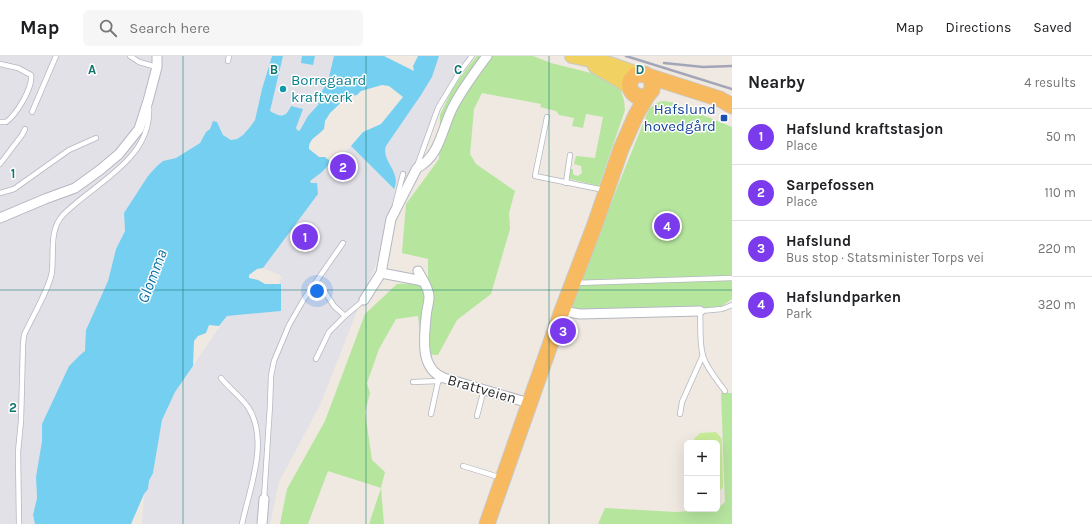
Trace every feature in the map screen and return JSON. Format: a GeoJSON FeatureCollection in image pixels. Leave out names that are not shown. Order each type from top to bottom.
{"type":"FeatureCollection","features":[{"type":"Feature","properties":{"kind":"highway"},"geometry":{"type":"LineString","coordinates":[[487,524],[621,149],[636,115],[648,94],[652,90],[653,84],[643,75]]}},
{"type":"Feature","properties":{"kind":"highway"},"geometry":{"type":"LineString","coordinates":[[621,149],[628,112],[630,81],[632,78],[643,75],[720,99],[732,106]]}},
{"type":"Feature","properties":{"kind":"highway"},"geometry":{"type":"LineString","coordinates":[[630,89],[633,94],[639,97],[648,94],[673,91],[732,111]]}},
{"type":"Feature","properties":{"kind":"main road"},"geometry":{"type":"LineString","coordinates":[[576,57],[605,62],[643,75]]}},
{"type":"Feature","properties":{"kind":"main road"},"geometry":{"type":"LineString","coordinates":[[576,57],[622,81],[630,89]]}},
{"type":"Feature","properties":{"kind":"street"},"geometry":{"type":"LineString","coordinates":[[0,218],[75,188],[119,154],[139,129],[157,67],[157,56]]}},
{"type":"Feature","properties":{"kind":"street"},"geometry":{"type":"LineString","coordinates":[[364,300],[381,273],[389,227],[417,168],[424,164],[436,148],[453,106],[487,56]]}},
{"type":"Feature","properties":{"kind":"street","name":"Brattveien"},"geometry":{"type":"LineString","coordinates":[[418,271],[428,289],[429,296],[426,317],[426,360],[441,380],[484,389],[529,403]]}},
{"type":"Feature","properties":{"kind":"street"},"geometry":{"type":"LineString","coordinates":[[381,273],[424,282]]}},
{"type":"Feature","properties":{"kind":"street"},"geometry":{"type":"LineString","coordinates":[[562,311],[580,314],[700,311]]}},
{"type":"Feature","properties":{"kind":"street"},"geometry":{"type":"LineString","coordinates":[[262,524],[264,499]]}},
{"type":"Feature","properties":{"kind":"lane"},"geometry":{"type":"LineString","coordinates":[[32,112],[56,56]]}},
{"type":"Feature","properties":{"kind":"lane"},"geometry":{"type":"LineString","coordinates":[[130,56],[139,62],[157,67]]}},
{"type":"Feature","properties":{"kind":"lane"},"geometry":{"type":"LineString","coordinates":[[417,168],[438,108],[459,72],[472,56]]}},
{"type":"Feature","properties":{"kind":"lane"},"geometry":{"type":"LineString","coordinates":[[0,64],[24,70],[31,75],[31,78],[27,92],[14,114],[6,122],[0,122]]}},
{"type":"Feature","properties":{"kind":"lane"},"geometry":{"type":"LineString","coordinates":[[19,524],[18,452],[21,421],[24,335],[48,284],[52,272],[55,226],[63,215],[117,172],[134,151],[147,130],[149,117],[148,101]]}},
{"type":"Feature","properties":{"kind":"lane"},"geometry":{"type":"LineString","coordinates":[[547,117],[535,176],[606,190]]}},
{"type":"Feature","properties":{"kind":"lane"},"geometry":{"type":"LineString","coordinates":[[0,164],[25,129]]}},
{"type":"Feature","properties":{"kind":"lane"},"geometry":{"type":"LineString","coordinates":[[0,193],[14,189],[69,150],[96,138]]}},
{"type":"Feature","properties":{"kind":"lane"},"geometry":{"type":"LineString","coordinates":[[566,183],[570,155]]}},
{"type":"Feature","properties":{"kind":"lane"},"geometry":{"type":"LineString","coordinates":[[399,204],[395,205],[403,174]]}},
{"type":"Feature","properties":{"kind":"lane"},"geometry":{"type":"LineString","coordinates":[[264,499],[272,368],[289,325],[343,243]]}},
{"type":"Feature","properties":{"kind":"lane"},"geometry":{"type":"LineString","coordinates":[[572,283],[732,278]]}},
{"type":"Feature","properties":{"kind":"lane"},"geometry":{"type":"LineString","coordinates":[[315,284],[323,289],[334,306],[345,316]]}},
{"type":"Feature","properties":{"kind":"lane"},"geometry":{"type":"LineString","coordinates":[[316,359],[329,332],[364,300]]}},
{"type":"Feature","properties":{"kind":"lane"},"geometry":{"type":"LineString","coordinates":[[725,391],[710,370],[703,355],[701,346],[700,311],[717,310],[732,305]]}},
{"type":"Feature","properties":{"kind":"lane"},"geometry":{"type":"LineString","coordinates":[[680,414],[682,402],[703,355]]}},
{"type":"Feature","properties":{"kind":"lane"},"geometry":{"type":"LineString","coordinates":[[221,378],[248,408],[256,424],[256,465],[242,524]]}},
{"type":"Feature","properties":{"kind":"lane"},"geometry":{"type":"LineString","coordinates":[[413,382],[441,380],[431,414]]}},
{"type":"Feature","properties":{"kind":"lane"},"geometry":{"type":"LineString","coordinates":[[478,416],[484,389]]}},
{"type":"Feature","properties":{"kind":"lane"},"geometry":{"type":"LineString","coordinates":[[463,466],[503,478]]}},
{"type":"Feature","properties":{"kind":"shaded area"},"geometry":{"type":"Polygon","coordinates":[[[0,56],[272,56],[255,120],[243,135],[237,139],[231,140],[223,135],[221,128],[211,125],[210,129],[206,132],[200,143],[176,158],[163,161],[148,176],[124,222],[125,231],[116,249],[108,281],[86,330],[86,351],[69,366],[42,424],[42,441],[36,485],[37,498],[33,515],[35,524],[0,524],[0,56]]]}},
{"type":"Feature","properties":{"kind":"shaded area"},"geometry":{"type":"Polygon","coordinates":[[[283,56],[334,56],[328,81],[322,91],[318,105],[308,116],[298,131],[296,128],[303,109],[285,116],[275,114],[270,111],[283,56]]]}},
{"type":"Feature","properties":{"kind":"shaded area"},"geometry":{"type":"Polygon","coordinates":[[[439,56],[469,56],[455,73],[435,108],[411,175],[320,405],[279,482],[270,524],[142,524],[144,494],[148,489],[149,481],[153,473],[162,420],[175,392],[227,316],[281,311],[281,284],[279,279],[282,279],[280,275],[263,268],[318,194],[317,184],[309,181],[322,172],[331,162],[334,164],[351,146],[393,189],[395,174],[385,155],[386,146],[432,77],[439,56]]]}},
{"type":"Feature","properties":{"kind":"green space"},"geometry":{"type":"Polygon","coordinates":[[[477,56],[486,56],[488,60],[492,56],[533,56],[551,63],[595,74],[612,83],[621,91],[625,110],[599,186],[570,179],[570,169],[573,169],[574,175],[578,176],[582,173],[581,166],[574,164],[576,156],[595,158],[603,117],[586,114],[583,128],[572,126],[574,118],[559,115],[556,111],[540,107],[541,104],[482,93],[474,109],[470,154],[476,164],[515,191],[509,213],[510,229],[491,294],[457,320],[438,355],[422,354],[418,316],[396,319],[379,349],[367,383],[370,393],[365,412],[372,460],[385,472],[381,488],[328,471],[308,524],[280,524],[287,489],[325,421],[365,314],[397,284],[428,283],[428,259],[402,253],[406,204],[439,159],[440,115],[452,90],[477,56]]]}},
{"type":"Feature","properties":{"kind":"green space"},"geometry":{"type":"Polygon","coordinates":[[[663,101],[671,102],[732,127],[732,299],[720,307],[706,308],[579,311],[574,309],[572,305],[649,109],[656,103],[663,101]]]}},
{"type":"Feature","properties":{"kind":"green space"},"geometry":{"type":"Polygon","coordinates":[[[721,393],[732,393],[732,524],[598,524],[605,508],[676,512],[720,512],[720,506],[725,502],[721,393]]]}},
{"type":"Feature","properties":{"kind":"green space"},"geometry":{"type":"Polygon","coordinates":[[[716,432],[722,439],[723,487],[720,490],[720,440],[694,440],[700,433],[716,432]]]}},
{"type":"Feature","properties":{"kind":"green space"},"geometry":{"type":"Polygon","coordinates":[[[381,488],[384,524],[369,524],[381,488]]]}},
{"type":"Feature","properties":{"kind":"water","name":"Glomma"},"geometry":{"type":"Polygon","coordinates":[[[272,56],[283,56],[270,111],[278,115],[283,115],[291,106],[303,109],[296,128],[298,131],[308,116],[318,105],[322,91],[328,81],[334,56],[384,56],[414,71],[413,66],[418,56],[439,56],[432,77],[386,146],[386,156],[396,181],[394,189],[351,146],[363,132],[381,124],[403,97],[389,86],[382,85],[361,91],[357,95],[347,97],[330,113],[325,121],[324,129],[312,140],[309,146],[309,149],[319,157],[325,157],[331,162],[322,172],[310,181],[311,183],[317,183],[318,194],[263,268],[257,269],[249,275],[249,278],[258,280],[265,284],[281,284],[281,311],[227,316],[219,326],[209,325],[206,333],[198,336],[194,341],[193,366],[175,392],[162,420],[153,473],[149,481],[148,489],[144,494],[131,524],[35,524],[33,515],[37,498],[36,477],[42,441],[42,424],[69,366],[85,351],[86,330],[108,281],[116,249],[125,231],[124,213],[148,176],[157,166],[163,161],[176,158],[200,143],[206,132],[210,129],[213,121],[217,122],[223,135],[231,140],[237,139],[243,135],[255,120],[272,56]]]}},
{"type":"Feature","properties":{"kind":"water"},"geometry":{"type":"Polygon","coordinates":[[[302,56],[315,56],[313,65],[301,63],[302,56]]]}},
{"type":"Feature","properties":{"kind":"railway"},"geometry":{"type":"LineString","coordinates":[[626,56],[732,89]]}},
{"type":"Feature","properties":{"kind":"railway"},"geometry":{"type":"LineString","coordinates":[[664,63],[703,67],[732,66]]}},
{"type":"Feature","properties":{"kind":"place","name":"Borregaard kraftverk"},"geometry":{"type":"Point","coordinates":[283,89]}},
{"type":"Feature","properties":{"kind":"place","name":"Hafslund hovedgård"},"geometry":{"type":"Point","coordinates":[724,118]}},
{"type":"Feature","properties":{"kind":"place","name":"Sarpefossen"},"geometry":{"type":"Point","coordinates":[343,167]}},
{"type":"Feature","properties":{"kind":"place","name":"Hafslundparken"},"geometry":{"type":"Point","coordinates":[667,226]}},
{"type":"Feature","properties":{"kind":"place","name":"Hafslund kraftstasjon"},"geometry":{"type":"Point","coordinates":[305,237]}},
{"type":"Feature","properties":{"kind":"place","name":"Hafslund"},"geometry":{"type":"Point","coordinates":[563,331]}}]}
